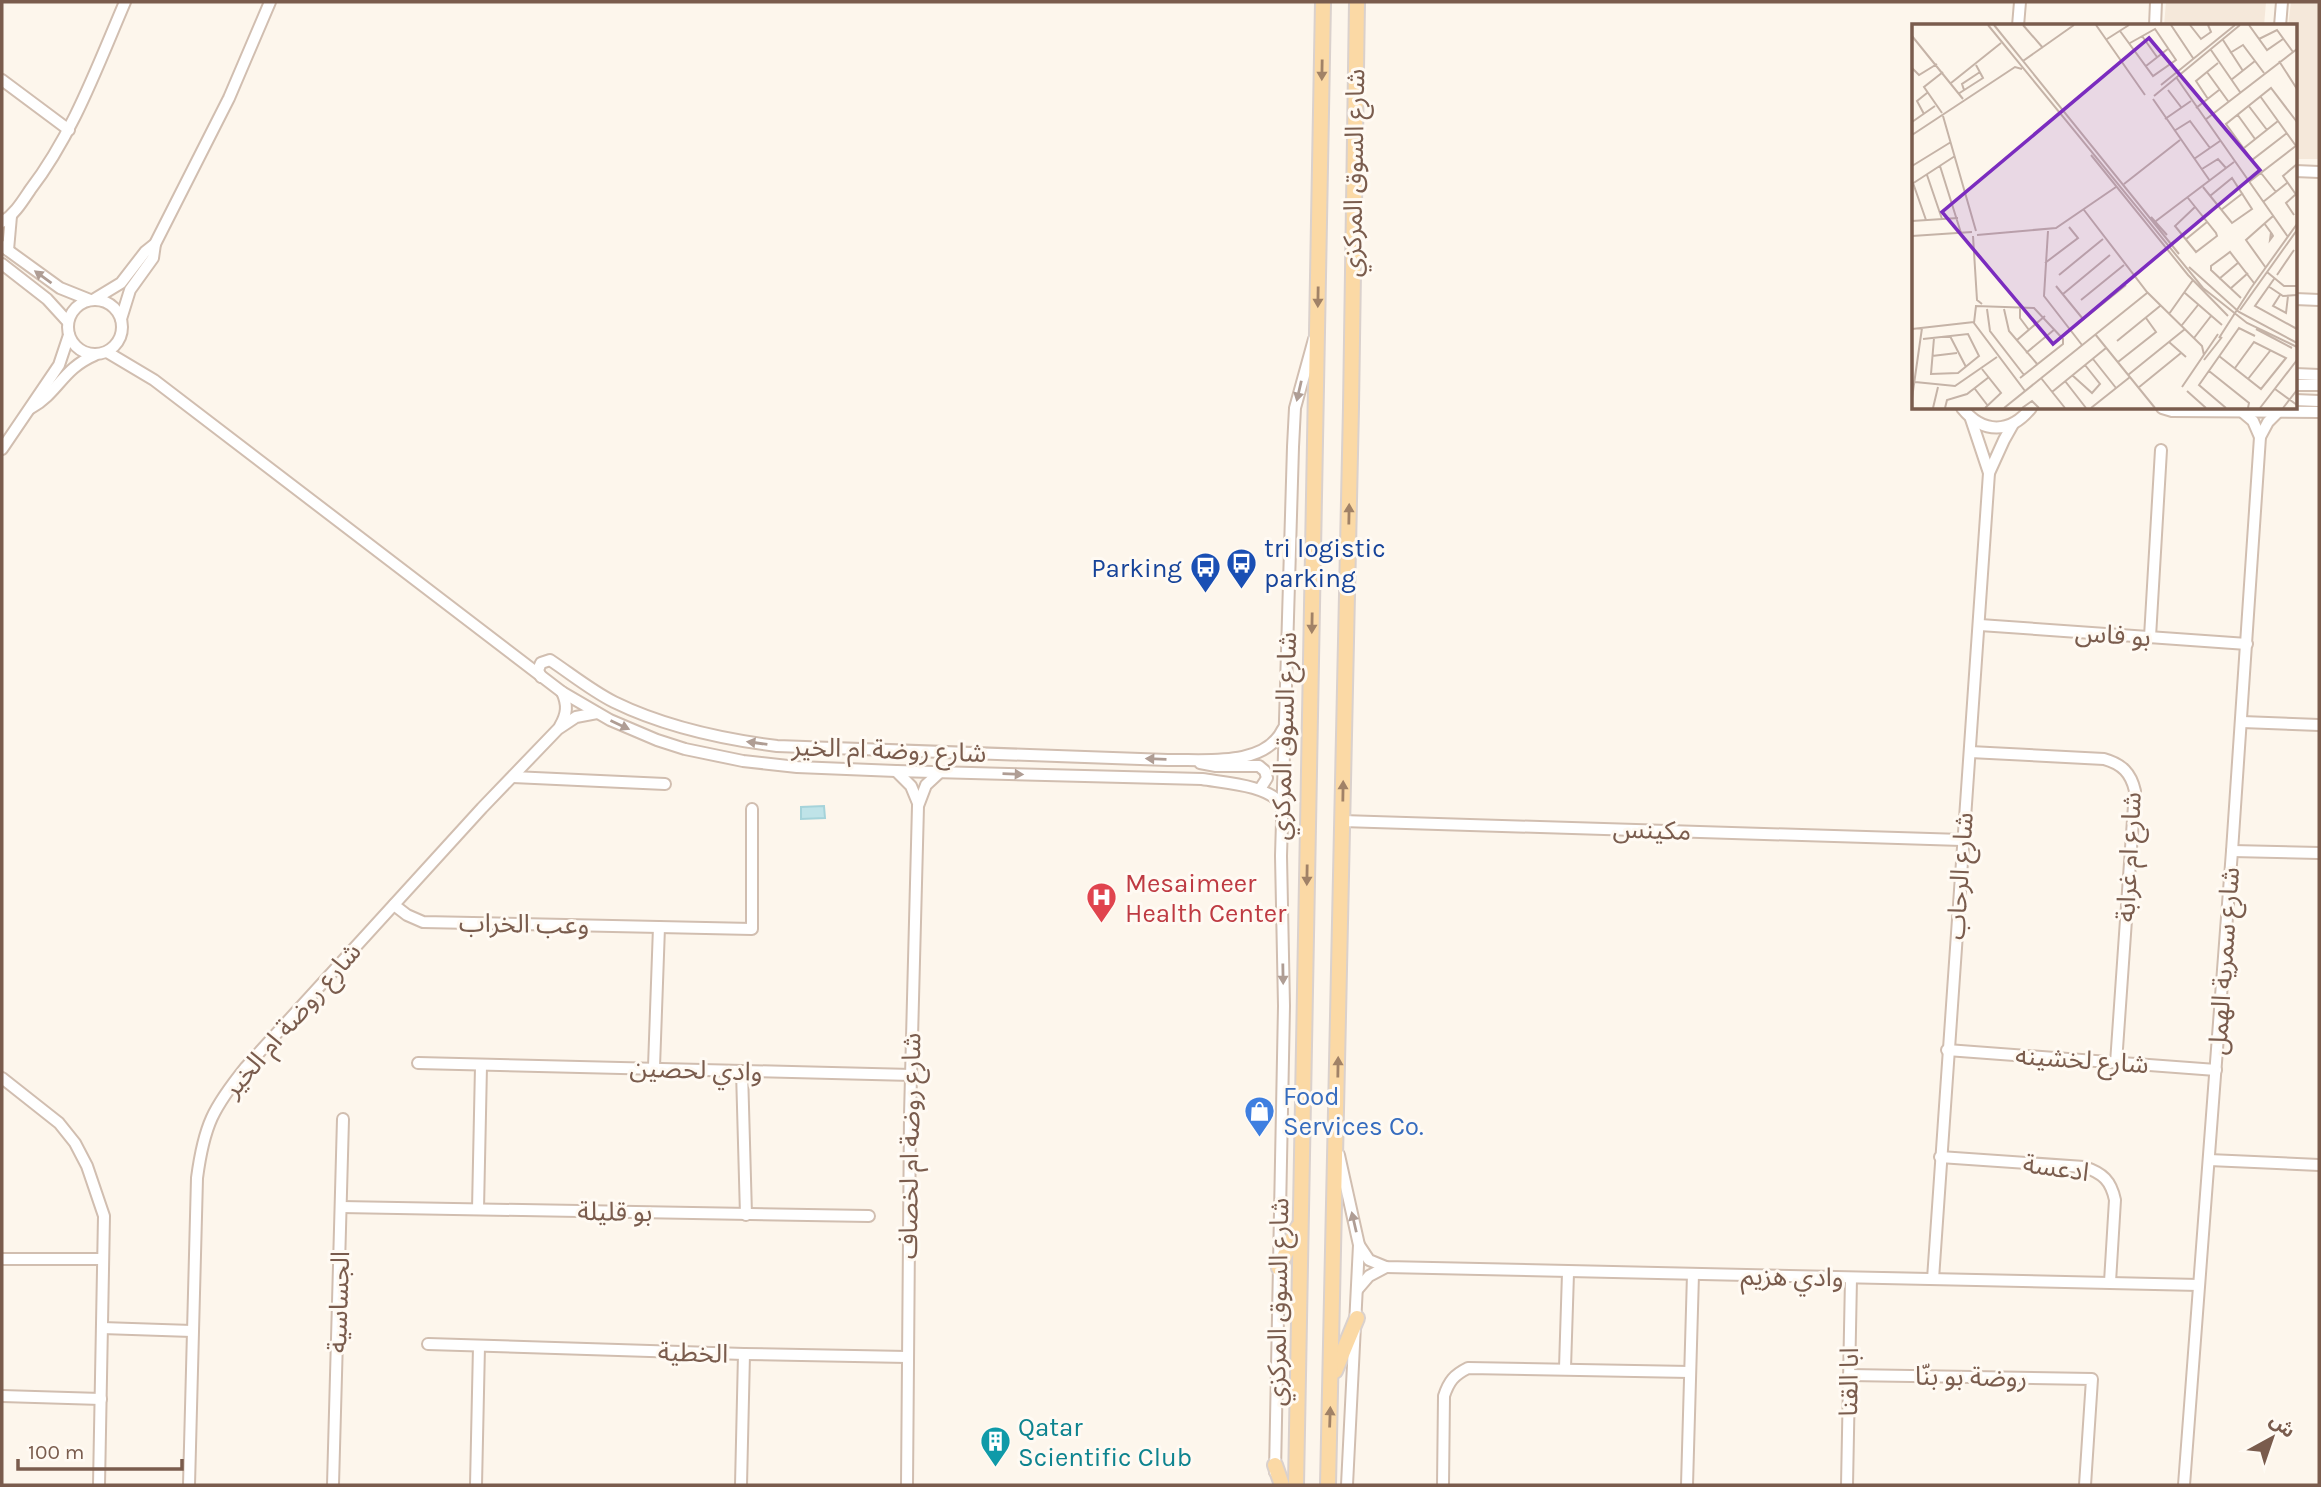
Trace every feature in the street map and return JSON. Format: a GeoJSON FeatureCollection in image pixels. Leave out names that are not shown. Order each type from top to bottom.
{"type":"FeatureCollection","features":[{"type":"Feature","properties":{"kind":"main road","name":"شارع السوق المركزي"},"geometry":{"type":"LineString","coordinates":[[1296,1485],[1323,2]]}},
{"type":"Feature","properties":{"kind":"main road","name":"شارع السوق المركزي"},"geometry":{"type":"LineString","coordinates":[[1328,1485],[1337,1142],[1357,2]]}},
{"type":"Feature","properties":{"kind":"main road"},"geometry":{"type":"LineString","coordinates":[[1279,1268],[1301,1223]]}},
{"type":"Feature","properties":{"kind":"main road"},"geometry":{"type":"LineString","coordinates":[[1332,1379],[1357,1318]]}},
{"type":"Feature","properties":{"kind":"main road"},"geometry":{"type":"LineString","coordinates":[[1275,1465],[1282,1485]]}},
{"type":"Feature","properties":{"kind":"street"},"geometry":{"type":"LineString","coordinates":[[121,318],[110,304],[60,288],[5,248],[6,219],[47,168],[69,130],[125,2]]}},
{"type":"Feature","properties":{"kind":"street"},"geometry":{"type":"LineString","coordinates":[[31,408],[47,398],[71,369],[103,353],[120,338],[121,318],[130,290],[153,258],[155,244],[229,98],[270,2]]}},
{"type":"Feature","properties":{"kind":"street"},"geometry":{"type":"LineString","coordinates":[[2018,24],[2020,2]]}},
{"type":"Feature","properties":{"kind":"street"},"geometry":{"type":"LineString","coordinates":[[2155,24],[2157,2]]}},
{"type":"Feature","properties":{"kind":"street"},"geometry":{"type":"LineString","coordinates":[[2280,24],[2282,2]]}},
{"type":"Feature","properties":{"kind":"street"},"geometry":{"type":"LineString","coordinates":[[2,80],[69,130]]}},
{"type":"Feature","properties":{"kind":"street"},"geometry":{"type":"LineString","coordinates":[[2296,171],[2319,172]]}},
{"type":"Feature","properties":{"kind":"street"},"geometry":{"type":"LineString","coordinates":[[2,449],[59,365],[69,335],[68,322],[73,310],[121,283],[145,252],[155,244]]}},
{"type":"Feature","properties":{"kind":"street"},"geometry":{"type":"LineString","coordinates":[[2,264],[47,299],[68,322]]}},
{"type":"Feature","properties":{"kind":"street"},"geometry":{"type":"LineString","coordinates":[[2296,299],[2319,300]]}},
{"type":"Feature","properties":{"kind":"street","name":"شارع السوق المركزي"},"geometry":{"type":"LineString","coordinates":[[1275,1485],[1284,1006],[1281,856],[1295,408],[1318,325]]}},
{"type":"Feature","properties":{"kind":"street"},"geometry":{"type":"LineString","coordinates":[[69,335],[81,350],[103,353],[154,380],[541,677]]}},
{"type":"Feature","properties":{"kind":"street"},"geometry":{"type":"LineString","coordinates":[[2296,374],[2319,375]]}},
{"type":"Feature","properties":{"kind":"street"},"geometry":{"type":"LineString","coordinates":[[2296,385],[2319,385]]}},
{"type":"Feature","properties":{"kind":"street"},"geometry":{"type":"LineString","coordinates":[[2296,400],[2319,401]]}},
{"type":"Feature","properties":{"kind":"street"},"geometry":{"type":"LineString","coordinates":[[1964,410],[1971,418],[1991,427],[2013,424],[2029,410]]}},
{"type":"Feature","properties":{"kind":"street"},"geometry":{"type":"LineString","coordinates":[[2169,410],[2319,412]]}},
{"type":"Feature","properties":{"kind":"street"},"geometry":{"type":"LineString","coordinates":[[2240,410],[2253,421],[2260,437]]}},
{"type":"Feature","properties":{"kind":"street"},"geometry":{"type":"LineString","coordinates":[[2260,437],[2268,422],[2280,411]]}},
{"type":"Feature","properties":{"kind":"street","name":"شارع الرحاب"},"geometry":{"type":"LineString","coordinates":[[1971,418],[1989,473]]}},
{"type":"Feature","properties":{"kind":"street","name":"شارع الرحاب"},"geometry":{"type":"LineString","coordinates":[[1933,1279],[1989,473],[2013,424]]}},
{"type":"Feature","properties":{"kind":"street","name":"شارع سمرية الهمل"},"geometry":{"type":"LineString","coordinates":[[2184,1485],[2242,722],[2260,437]]}},
{"type":"Feature","properties":{"kind":"street"},"geometry":{"type":"LineString","coordinates":[[2150,637],[2161,450]]}},
{"type":"Feature","properties":{"kind":"street","name":"بو فاس"},"geometry":{"type":"LineString","coordinates":[[1980,625],[2247,644]]}},
{"type":"Feature","properties":{"kind":"street","name":"شارع روضة ام الخير"},"geometry":{"type":"LineString","coordinates":[[1282,805],[1272,794],[1260,789],[1184,778],[896,771],[772,765],[714,756],[657,740],[597,713],[541,677],[538,670],[541,663],[550,660],[611,701],[706,734],[801,748],[1233,758],[1256,753],[1273,743],[1284,726]]}},
{"type":"Feature","properties":{"kind":"street"},"geometry":{"type":"LineString","coordinates":[[558,729],[567,709],[562,692]]}},
{"type":"Feature","properties":{"kind":"street","name":"شارع روضة ام الخير"},"geometry":{"type":"LineString","coordinates":[[189,1485],[197,1178],[201,1145],[209,1120],[246,1067],[558,729],[576,717],[597,713]]}},
{"type":"Feature","properties":{"kind":"street"},"geometry":{"type":"LineString","coordinates":[[2242,722],[2319,725]]}},
{"type":"Feature","properties":{"kind":"street","name":"شارع ام غرابة"},"geometry":{"type":"LineString","coordinates":[[1970,752],[2104,759],[2115,762],[2133,779],[2135,791],[2116,1063]]}},
{"type":"Feature","properties":{"kind":"street"},"geometry":{"type":"LineString","coordinates":[[1190,759],[1216,766],[1259,766],[1265,771],[1267,778],[1260,789]]}},
{"type":"Feature","properties":{"kind":"street"},"geometry":{"type":"LineString","coordinates":[[896,771],[911,786],[918,806]]}},
{"type":"Feature","properties":{"kind":"street"},"geometry":{"type":"LineString","coordinates":[[918,806],[926,785],[942,772]]}},
{"type":"Feature","properties":{"kind":"street"},"geometry":{"type":"LineString","coordinates":[[513,777],[665,784]]}},
{"type":"Feature","properties":{"kind":"street","name":"شارع روضة ام لخصاف"},"geometry":{"type":"LineString","coordinates":[[907,1485],[918,806]]}},
{"type":"Feature","properties":{"kind":"street","name":"وعب الخراب"},"geometry":{"type":"LineString","coordinates":[[394,905],[423,922],[752,929],[752,809]]}},
{"type":"Feature","properties":{"kind":"street","name":"مكينس"},"geometry":{"type":"LineString","coordinates":[[1342,821],[1962,840]]}},
{"type":"Feature","properties":{"kind":"street"},"geometry":{"type":"LineString","coordinates":[[2232,851],[2319,853]]}},
{"type":"Feature","properties":{"kind":"street"},"geometry":{"type":"LineString","coordinates":[[654,1068],[659,928]]}},
{"type":"Feature","properties":{"kind":"street","name":"شارع لخشينه"},"geometry":{"type":"LineString","coordinates":[[1947,1050],[2216,1070]]}},
{"type":"Feature","properties":{"kind":"street","name":"وادي لحصين"},"geometry":{"type":"LineString","coordinates":[[418,1063],[912,1074]]}},
{"type":"Feature","properties":{"kind":"street"},"geometry":{"type":"LineString","coordinates":[[478,1209],[481,1066]]}},
{"type":"Feature","properties":{"kind":"street"},"geometry":{"type":"LineString","coordinates":[[742,1072],[746,1215]]}},
{"type":"Feature","properties":{"kind":"street"},"geometry":{"type":"LineString","coordinates":[[2,1078],[59,1123],[75,1143],[104,1216],[99,1485]]}},
{"type":"Feature","properties":{"kind":"street","name":"الجساسية"},"geometry":{"type":"LineString","coordinates":[[333,1485],[343,1119]]}},
{"type":"Feature","properties":{"kind":"street","name":"شارع السوق المركزي"},"geometry":{"type":"LineString","coordinates":[[1337,1142],[1359,1245],[1347,1485]]}},
{"type":"Feature","properties":{"kind":"street","name":"ادعسة"},"geometry":{"type":"LineString","coordinates":[[1940,1157],[2084,1167],[2105,1177],[2112,1187],[2115,1200],[2110,1282]]}},
{"type":"Feature","properties":{"kind":"street"},"geometry":{"type":"LineString","coordinates":[[2209,1160],[2319,1165]]}},
{"type":"Feature","properties":{"kind":"street","name":"بو قليلة"},"geometry":{"type":"LineString","coordinates":[[341,1206],[869,1216]]}},
{"type":"Feature","properties":{"kind":"street"},"geometry":{"type":"LineString","coordinates":[[1359,1245],[1369,1260],[1386,1268]]}},
{"type":"Feature","properties":{"kind":"street"},"geometry":{"type":"LineString","coordinates":[[2,1259],[103,1259]]}},
{"type":"Feature","properties":{"kind":"street"},"geometry":{"type":"LineString","coordinates":[[1357,1290],[1369,1276],[1386,1268]]}},
{"type":"Feature","properties":{"kind":"street","name":"وادي هزيم"},"geometry":{"type":"LineString","coordinates":[[1386,1268],[2199,1285]]}},
{"type":"Feature","properties":{"kind":"street"},"geometry":{"type":"LineString","coordinates":[[1565,1368],[1568,1273]]}},
{"type":"Feature","properties":{"kind":"street"},"geometry":{"type":"LineString","coordinates":[[1687,1485],[1693,1274]]}},
{"type":"Feature","properties":{"kind":"street","name":"ابا القنا"},"geometry":{"type":"LineString","coordinates":[[1847,1485],[1851,1278]]}},
{"type":"Feature","properties":{"kind":"street"},"geometry":{"type":"LineString","coordinates":[[102,1328],[192,1331]]}},
{"type":"Feature","properties":{"kind":"street","name":"الخطية"},"geometry":{"type":"LineString","coordinates":[[428,1344],[907,1357]]}},
{"type":"Feature","properties":{"kind":"street"},"geometry":{"type":"LineString","coordinates":[[476,1485],[479,1346]]}},
{"type":"Feature","properties":{"kind":"street"},"geometry":{"type":"LineString","coordinates":[[741,1485],[744,1354]]}},
{"type":"Feature","properties":{"kind":"street"},"geometry":{"type":"LineString","coordinates":[[1443,1485],[1444,1396],[1449,1382],[1456,1374],[1468,1368],[1690,1372]]}},
{"type":"Feature","properties":{"kind":"street","name":"روضة بو بنّا"},"geometry":{"type":"LineString","coordinates":[[1849,1375],[2092,1379],[2085,1485]]}},
{"type":"Feature","properties":{"kind":"street"},"geometry":{"type":"LineString","coordinates":[[2,1396],[101,1399]]}},
{"type":"Feature","properties":{"kind":"shaded area"},"geometry":{"type":"Polygon","coordinates":[[[2166,2],[2266,2],[2264,24],[2164,24],[2166,2]]]}},
{"type":"Feature","properties":{"kind":"shaded area"},"geometry":{"type":"Polygon","coordinates":[[[2291,2],[2319,2],[2319,159],[2296,159],[2296,24],[2288,24],[2291,2]]]}},
{"type":"Feature","properties":{"kind":"water"},"geometry":{"type":"Polygon","coordinates":[[[824,806],[825,818],[801,819],[801,807],[824,806]]]}},
{"type":"Feature","properties":{"kind":"place","name":"tri logistic parking"},"geometry":{"type":"Point","coordinates":[1241,590]}},
{"type":"Feature","properties":{"kind":"place","name":"Parking"},"geometry":{"type":"Point","coordinates":[1205,595]}},
{"type":"Feature","properties":{"kind":"place","name":"Mesaimeer Health Center"},"geometry":{"type":"Point","coordinates":[1102,925]}},
{"type":"Feature","properties":{"kind":"place","name":"Food Services Co."},"geometry":{"type":"Point","coordinates":[1260,1138]}},
{"type":"Feature","properties":{"kind":"place","name":"Qatar Scientific Club"},"geometry":{"type":"Point","coordinates":[995,1469]}}]}
